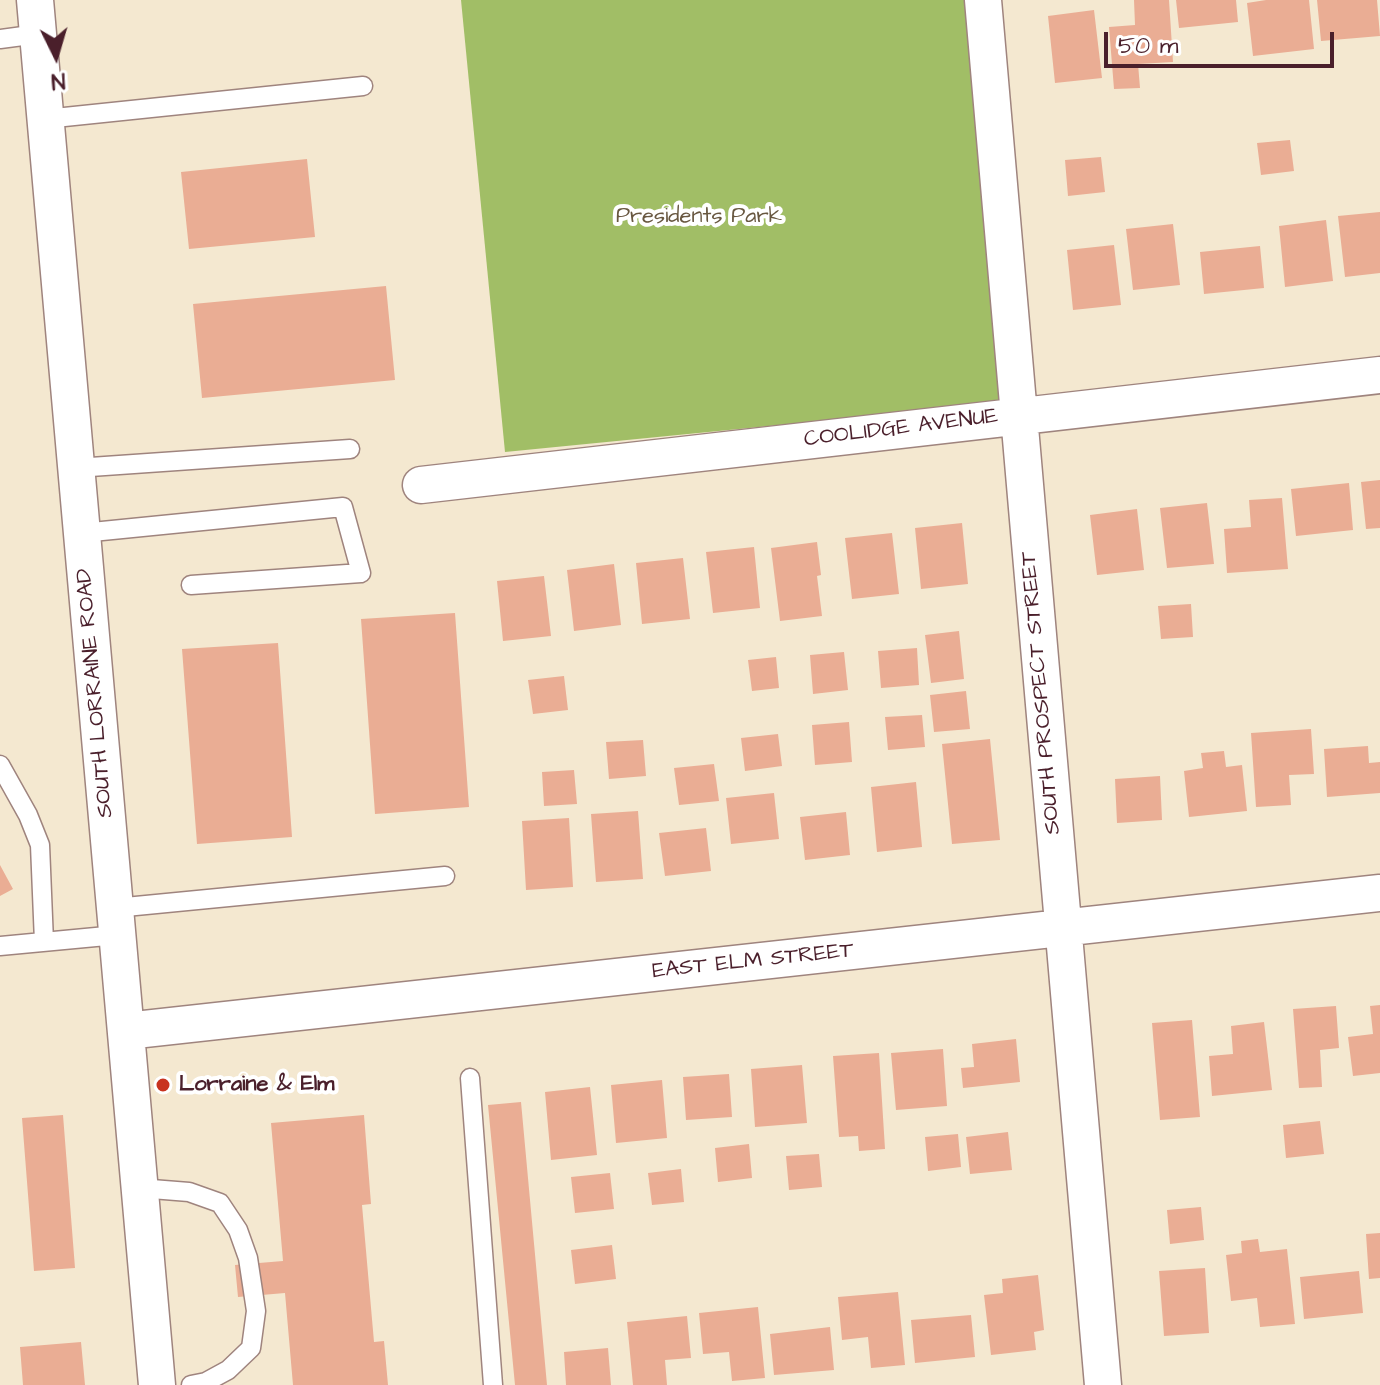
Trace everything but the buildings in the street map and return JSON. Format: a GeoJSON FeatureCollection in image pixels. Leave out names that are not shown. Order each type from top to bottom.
{"type":"FeatureCollection","features":[{"type":"Feature","properties":{"kind":"street","name":"SOUTH PROSPECT STREET"},"geometry":{"type":"LineString","coordinates":[[983,0],[1103,1385]]}},
{"type":"Feature","properties":{"kind":"street","name":"SOUTH LORRAINE ROAD"},"geometry":{"type":"LineString","coordinates":[[36,17],[157,1385]]}},
{"type":"Feature","properties":{"kind":"street","name":"COOLIDGE AVENUE"},"geometry":{"type":"LineString","coordinates":[[421,485],[1380,375]]}},
{"type":"Feature","properties":{"kind":"street","name":"EAST ELM STREET"},"geometry":{"type":"LineString","coordinates":[[126,1031],[1380,893]]}},
{"type":"Feature","properties":{"kind":"lane"},"geometry":{"type":"LineString","coordinates":[[0,39],[36,17]]}},
{"type":"Feature","properties":{"kind":"lane"},"geometry":{"type":"LineString","coordinates":[[45,119],[363,86]]}},
{"type":"Feature","properties":{"kind":"lane"},"geometry":{"type":"LineString","coordinates":[[76,468],[350,449]]}},
{"type":"Feature","properties":{"kind":"lane"},"geometry":{"type":"LineString","coordinates":[[82,533],[343,507],[361,573],[191,585]]}},
{"type":"Feature","properties":{"kind":"lane"},"geometry":{"type":"LineString","coordinates":[[0,765],[28,815],[40,845],[44,942]]}},
{"type":"Feature","properties":{"kind":"lane"},"geometry":{"type":"LineString","coordinates":[[0,946],[44,942],[116,922],[445,876]]}},
{"type":"Feature","properties":{"kind":"lane"},"geometry":{"type":"LineString","coordinates":[[470,1078],[493,1385]]}},
{"type":"Feature","properties":{"kind":"lane"},"geometry":{"type":"LineString","coordinates":[[139,1188],[189,1192],[220,1203],[238,1230],[248,1258],[256,1311],[251,1348],[228,1370],[206,1382],[191,1385]]}},
{"type":"Feature","properties":{"kind":"green space","name":"Presidents Park"},"geometry":{"type":"Polygon","coordinates":[[[461,0],[967,0],[1003,403],[505,452],[461,0]]]}},
{"type":"Feature","properties":{"kind":"place","name":"Lorraine & Elm"},"geometry":{"type":"Point","coordinates":[163,1085]}}]}
